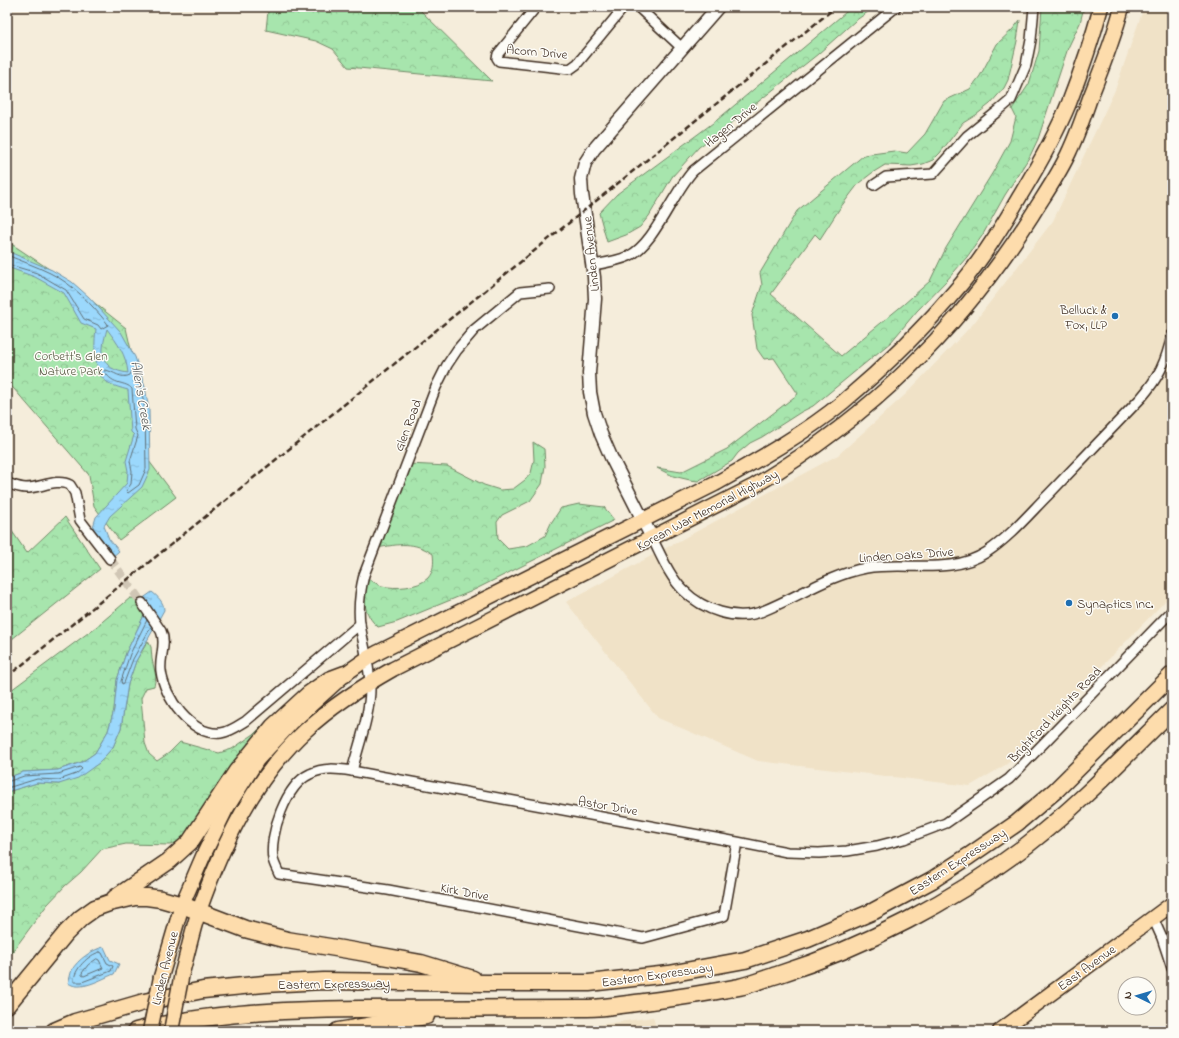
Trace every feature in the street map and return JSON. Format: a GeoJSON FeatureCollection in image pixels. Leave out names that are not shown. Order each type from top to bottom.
{"type":"FeatureCollection","features":[{"type":"Feature","properties":{"kind":"highway"},"geometry":{"type":"LineString","coordinates":[[7,1005],[66,933],[81,918],[95,908],[109,902],[169,861],[190,842],[237,771],[273,727],[309,694],[329,680],[345,674]]}},
{"type":"Feature","properties":{"kind":"highway","name":"Eastern Expressway"},"geometry":{"type":"LineString","coordinates":[[54,1031],[75,1022],[144,1002],[203,990],[264,984],[324,981],[487,984],[589,983],[669,974],[745,960],[808,939],[874,911],[932,880],[1017,823],[1056,790],[1172,675]]}},
{"type":"Feature","properties":{"kind":"highway","name":"Eastern Expressway"},"geometry":{"type":"LineString","coordinates":[[136,1031],[200,1018],[273,1011],[592,1008],[673,998],[740,986],[805,966],[864,942],[924,911],[976,881],[1028,844],[1076,803],[1172,710]]}},
{"type":"Feature","properties":{"kind":"highway"},"geometry":{"type":"LineString","coordinates":[[109,902],[129,898],[148,897],[182,905],[245,928],[282,939],[420,963],[451,971],[487,984]]}},
{"type":"Feature","properties":{"kind":"highway"},"geometry":{"type":"LineString","coordinates":[[338,1031],[475,1008]]}},
{"type":"Feature","properties":{"kind":"main road","name":"Korean War Memorial Highway"},"geometry":{"type":"LineString","coordinates":[[182,905],[226,809],[257,760],[292,722],[345,674],[368,658],[643,520],[763,457],[843,402],[899,352],[919,332],[963,282],[1003,226],[1038,165],[1068,105],[1091,43],[1101,7]]}},
{"type":"Feature","properties":{"kind":"main road","name":"Korean War Memorial Highway"},"geometry":{"type":"LineString","coordinates":[[199,912],[225,847],[249,801],[264,778],[306,730],[342,701],[393,669],[754,486],[793,462],[843,426],[876,399],[913,365],[943,334],[979,291],[1015,242],[1070,151],[1114,38],[1122,7]]}},
{"type":"Feature","properties":{"kind":"main road","name":"East Avenue"},"geometry":{"type":"LineString","coordinates":[[1000,1031],[1172,904]]}},
{"type":"Feature","properties":{"kind":"main road","name":"Linden Avenue"},"geometry":{"type":"LineString","coordinates":[[150,1031],[161,977],[182,905]]}},
{"type":"Feature","properties":{"kind":"main road","name":"Linden Avenue"},"geometry":{"type":"LineString","coordinates":[[171,1031],[182,973],[199,912]]}},
{"type":"Feature","properties":{"kind":"street","name":"Acorn Drive"},"geometry":{"type":"LineString","coordinates":[[536,7],[498,54],[497,58],[499,61],[570,69],[576,64],[624,7]]}},
{"type":"Feature","properties":{"kind":"street"},"geometry":{"type":"LineString","coordinates":[[638,7],[683,49]]}},
{"type":"Feature","properties":{"kind":"street","name":"Linden Avenue"},"geometry":{"type":"LineString","coordinates":[[652,538],[601,434],[594,413],[589,373],[594,299],[593,265],[582,194],[582,172],[587,158],[594,149],[683,49],[718,7]]}},
{"type":"Feature","properties":{"kind":"street","name":"Hagen Drive"},"geometry":{"type":"LineString","coordinates":[[593,265],[629,256],[643,246],[682,184],[693,171],[896,7]]}},
{"type":"Feature","properties":{"kind":"street"},"geometry":{"type":"LineString","coordinates":[[874,185],[886,177],[933,174],[967,136],[1011,100],[1021,78],[1027,58],[1031,40],[1034,7]]}},
{"type":"Feature","properties":{"kind":"street","name":"Glen Road"},"geometry":{"type":"LineString","coordinates":[[370,683],[368,658],[360,624],[360,603],[364,575],[436,387],[447,364],[474,330],[520,292],[550,289]]}},
{"type":"Feature","properties":{"kind":"street","name":"Linden Oaks Drive"},"geometry":{"type":"LineString","coordinates":[[652,538],[673,577],[682,590],[703,605],[732,615],[746,615],[761,612],[822,582],[860,569],[872,567],[951,565],[972,560],[986,553],[1011,533],[1141,398],[1154,383],[1161,369],[1168,352],[1172,335]]}},
{"type":"Feature","properties":{"kind":"street"},"geometry":{"type":"LineString","coordinates":[[7,483],[17,487],[26,488],[60,482],[70,485],[75,493],[80,520],[110,559]]}},
{"type":"Feature","properties":{"kind":"street"},"geometry":{"type":"LineString","coordinates":[[144,606],[163,636],[160,667],[165,687],[180,712],[196,727],[211,732],[229,730],[246,721],[360,624]]}},
{"type":"Feature","properties":{"kind":"street","name":"Brightford Heights Road"},"geometry":{"type":"LineString","coordinates":[[946,823],[1009,779],[1172,611]]}},
{"type":"Feature","properties":{"kind":"street"},"geometry":{"type":"LineString","coordinates":[[352,771],[368,705],[370,683]]}},
{"type":"Feature","properties":{"kind":"street","name":"Kirk Drive"},"geometry":{"type":"LineString","coordinates":[[352,771],[339,769],[322,769],[316,771],[298,782],[290,793],[277,825],[273,842],[273,859],[279,874],[388,890],[643,938],[724,916],[737,842]]}},
{"type":"Feature","properties":{"kind":"street","name":"Astor Drive"},"geometry":{"type":"LineString","coordinates":[[352,771],[787,852],[819,853],[847,851],[877,846],[904,839],[946,823]]}},
{"type":"Feature","properties":{"kind":"street"},"geometry":{"type":"LineString","coordinates":[[1153,918],[1162,938],[1172,968]]}},
{"type":"Feature","properties":{"kind":"shaded area"},"geometry":{"type":"Polygon","coordinates":[[[1144,7],[1172,7],[1172,594],[1007,764],[970,786],[758,761],[658,718],[566,602],[838,455],[906,394],[973,324],[1053,221],[1115,90],[1144,7]]]}},
{"type":"Feature","properties":{"kind":"shaded area"},"geometry":{"type":"Polygon","coordinates":[[[653,1017],[657,1031],[542,1031],[542,1027],[598,1025],[653,1017]]]}},
{"type":"Feature","properties":{"kind":"green space"},"geometry":{"type":"Polygon","coordinates":[[[233,7],[417,7],[492,81],[348,67],[333,49],[316,41],[266,30],[268,11],[233,7]]]}},
{"type":"Feature","properties":{"kind":"green space"},"geometry":{"type":"Polygon","coordinates":[[[852,7],[875,7],[855,21],[818,54],[724,129],[699,147],[672,177],[649,216],[640,227],[626,235],[607,242],[599,213],[617,194],[717,120],[852,7]]]}},
{"type":"Feature","properties":{"kind":"green space"},"geometry":{"type":"Polygon","coordinates":[[[1042,7],[1084,7],[1080,23],[1068,48],[1038,139],[1030,156],[1005,195],[982,236],[967,257],[917,311],[891,342],[813,406],[750,443],[738,453],[732,461],[698,481],[673,476],[657,468],[681,472],[727,449],[798,394],[774,358],[764,359],[757,349],[752,315],[762,285],[760,273],[797,211],[864,155],[894,151],[907,153],[925,134],[944,101],[970,89],[980,76],[997,44],[1020,20],[1008,80],[1004,88],[990,104],[963,123],[933,160],[923,164],[911,166],[885,165],[859,183],[840,208],[820,239],[815,234],[771,294],[841,356],[930,281],[946,248],[993,172],[1010,141],[1016,117],[1012,109],[1029,84],[1039,51],[1042,7]]]}},
{"type":"Feature","properties":{"kind":"green space","name":"Corbett's Glen Nature Park"},"geometry":{"type":"Polygon","coordinates":[[[7,241],[67,281],[126,328],[141,393],[149,461],[176,497],[119,540],[94,506],[89,475],[7,381],[7,241]]]}},
{"type":"Feature","properties":{"kind":"green space"},"geometry":{"type":"Polygon","coordinates":[[[533,442],[544,449],[545,466],[542,484],[530,501],[502,515],[497,522],[498,539],[508,549],[527,546],[545,536],[551,523],[561,508],[579,504],[604,507],[614,520],[470,592],[397,622],[378,627],[369,617],[365,605],[365,592],[368,579],[387,587],[412,586],[428,578],[433,566],[433,554],[413,545],[392,545],[377,548],[409,464],[447,466],[484,485],[500,490],[513,489],[525,480],[531,473],[534,460],[533,442]]]}},
{"type":"Feature","properties":{"kind":"green space"},"geometry":{"type":"Polygon","coordinates":[[[65,517],[100,569],[7,643],[7,524],[27,553],[65,517]]]}},
{"type":"Feature","properties":{"kind":"green space"},"geometry":{"type":"Polygon","coordinates":[[[130,598],[142,599],[148,607],[126,653],[117,680],[114,710],[108,731],[95,753],[82,762],[58,770],[23,772],[7,778],[7,693],[96,627],[130,598]]]}},
{"type":"Feature","properties":{"kind":"green space"},"geometry":{"type":"Polygon","coordinates":[[[148,641],[151,647],[156,677],[154,686],[146,688],[141,698],[145,743],[149,754],[157,761],[169,753],[180,742],[219,753],[232,749],[254,734],[272,716],[276,714],[235,760],[186,838],[170,845],[126,844],[102,849],[47,905],[7,959],[7,794],[10,791],[37,783],[59,784],[99,763],[113,747],[121,728],[128,684],[136,661],[148,641]]]}},
{"type":"Feature","properties":{"kind":"water","name":"Allen's Creek"},"geometry":{"type":"Polygon","coordinates":[[[7,251],[52,270],[72,282],[89,297],[121,332],[135,357],[145,387],[149,410],[150,470],[142,487],[110,516],[104,526],[109,539],[119,551],[111,558],[94,534],[93,527],[96,517],[127,483],[128,471],[126,461],[134,435],[131,432],[128,390],[112,385],[102,378],[97,365],[96,357],[96,329],[81,323],[64,293],[35,277],[7,267],[7,251]],[[107,329],[103,345],[104,358],[107,364],[112,368],[128,373],[123,355],[107,329]]]}},
{"type":"Feature","properties":{"kind":"water"},"geometry":{"type":"Polygon","coordinates":[[[152,592],[162,602],[164,610],[136,661],[128,684],[121,728],[113,747],[99,763],[78,778],[59,784],[37,783],[10,791],[7,794],[7,778],[23,772],[58,770],[82,762],[95,753],[108,731],[114,710],[117,680],[126,653],[148,607],[142,599],[152,592]]]}},
{"type":"Feature","properties":{"kind":"water"},"geometry":{"type":"Polygon","coordinates":[[[104,947],[110,960],[119,964],[114,974],[91,984],[79,986],[68,983],[74,966],[81,959],[104,947]]]}},
{"type":"Feature","properties":{"kind":"tunnel"},"geometry":{"type":"LineString","coordinates":[[110,559],[142,603]]}},
{"type":"Feature","properties":{"kind":"railway"},"geometry":{"type":"LineString","coordinates":[[7,677],[836,7]]}},
{"type":"Feature","properties":{"kind":"place","name":"Belluck & Fox, LLP"},"geometry":{"type":"Point","coordinates":[1115,316]}},
{"type":"Feature","properties":{"kind":"place","name":"Synaptics Inc."},"geometry":{"type":"Point","coordinates":[1069,603]}}]}
